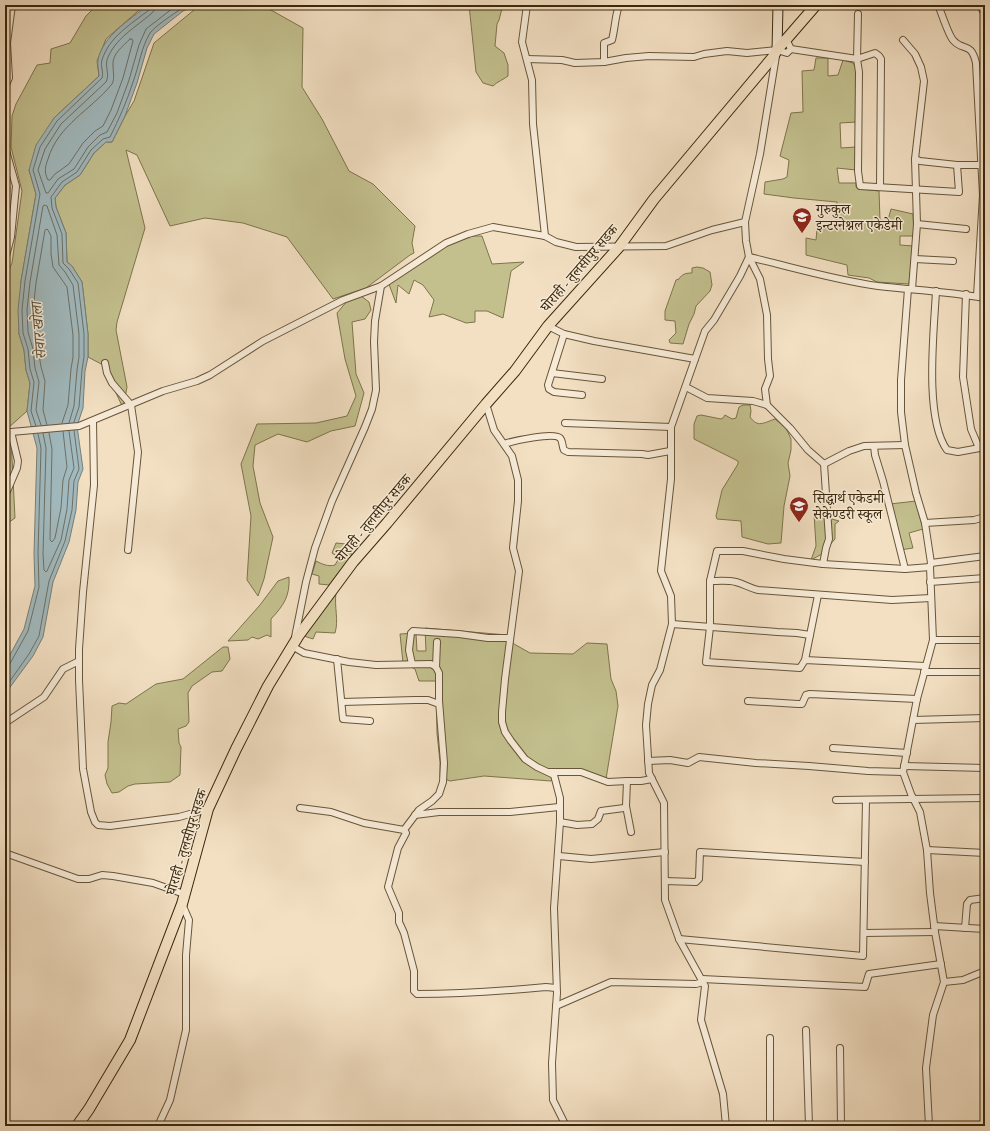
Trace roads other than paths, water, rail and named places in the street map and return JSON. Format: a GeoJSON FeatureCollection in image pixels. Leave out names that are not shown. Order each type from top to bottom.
{"type":"FeatureCollection","features":[{"type":"Feature","properties":{"kind":"main road","name":"घोराही - तुलसीपुर सडक"},"geometry":{"type":"LineString","coordinates":[[78,1126],[130,1040],[182,904],[208,809],[268,686],[299,634],[353,562],[515,371],[548,326],[619,247],[654,199],[773,57],[777,50],[789,45],[816,5]]}},
{"type":"Feature","properties":{"kind":"street"},"geometry":{"type":"LineString","coordinates":[[5,87],[9,78],[7,43],[12,5]]}},
{"type":"Feature","properties":{"kind":"street"},"geometry":{"type":"LineString","coordinates":[[527,5],[522,42],[532,80],[533,124],[545,236]]}},
{"type":"Feature","properties":{"kind":"street"},"geometry":{"type":"LineString","coordinates":[[604,62],[604,43],[612,40],[619,5]]}},
{"type":"Feature","properties":{"kind":"street"},"geometry":{"type":"LineString","coordinates":[[767,405],[765,389],[770,376],[767,315],[760,278],[750,257],[746,241],[745,222],[760,154],[777,50],[778,5]]}},
{"type":"Feature","properties":{"kind":"street"},"geometry":{"type":"LineString","coordinates":[[938,5],[952,40],[971,50],[974,56],[977,78],[983,195],[977,296]]}},
{"type":"Feature","properties":{"kind":"street"},"geometry":{"type":"LineString","coordinates":[[980,5],[985,15]]}},
{"type":"Feature","properties":{"kind":"street"},"geometry":{"type":"LineString","coordinates":[[858,14],[858,171],[860,186],[959,192],[957,165]]}},
{"type":"Feature","properties":{"kind":"street"},"geometry":{"type":"LineString","coordinates":[[903,40],[918,61],[924,81],[916,160],[917,224],[915,259],[910,289],[901,380],[901,412],[905,445],[916,494],[925,523],[930,565],[933,640],[924,669],[912,720],[904,769],[920,812],[927,850],[930,893],[944,982],[933,1015],[926,1068],[929,1126]]}},
{"type":"Feature","properties":{"kind":"street"},"geometry":{"type":"LineString","coordinates":[[789,45],[857,60],[875,53],[879,56],[881,60],[880,187]]}},
{"type":"Feature","properties":{"kind":"street"},"geometry":{"type":"LineString","coordinates":[[527,59],[562,60],[575,63],[604,62],[649,56],[694,57],[727,51],[747,53],[777,50]]}},
{"type":"Feature","properties":{"kind":"street"},"geometry":{"type":"LineString","coordinates":[[5,147],[16,186],[11,237],[5,260]]}},
{"type":"Feature","properties":{"kind":"street"},"geometry":{"type":"LineString","coordinates":[[916,160],[957,165],[982,165]]}},
{"type":"Feature","properties":{"kind":"street"},"geometry":{"type":"LineString","coordinates":[[5,496],[17,468],[18,461],[8,431],[79,426],[163,390],[204,379],[263,341],[343,300],[381,286],[446,243],[468,234],[493,227],[545,236],[556,242],[576,247],[666,246],[712,230],[745,222]]}},
{"type":"Feature","properties":{"kind":"street"},"geometry":{"type":"LineString","coordinates":[[917,224],[966,229]]}},
{"type":"Feature","properties":{"kind":"street"},"geometry":{"type":"LineString","coordinates":[[750,257],[845,280],[910,289],[966,294],[985,298]]}},
{"type":"Feature","properties":{"kind":"street"},"geometry":{"type":"LineString","coordinates":[[726,1126],[723,1094],[701,1020],[705,986],[679,939],[666,900],[664,804],[649,773],[646,725],[652,685],[660,670],[672,624],[671,596],[661,571],[671,479],[671,427],[705,331],[714,320],[750,257]]}},
{"type":"Feature","properties":{"kind":"street"},"geometry":{"type":"LineString","coordinates":[[915,259],[953,261]]}},
{"type":"Feature","properties":{"kind":"street"},"geometry":{"type":"LineString","coordinates":[[381,286],[375,321],[374,342],[376,390],[372,409],[332,501],[315,548],[306,582],[293,645],[304,653],[349,662],[376,665],[426,663],[436,667]]}},
{"type":"Feature","properties":{"kind":"street"},"geometry":{"type":"LineString","coordinates":[[936,291],[933,382],[934,409],[936,422],[943,444],[947,450],[958,452],[982,448],[971,428],[964,394],[963,377],[966,294]]}},
{"type":"Feature","properties":{"kind":"street"},"geometry":{"type":"LineString","coordinates":[[548,326],[564,334],[594,341],[694,359]]}},
{"type":"Feature","properties":{"kind":"street"},"geometry":{"type":"LineString","coordinates":[[564,334],[548,385],[549,389],[554,392],[582,395]]}},
{"type":"Feature","properties":{"kind":"street"},"geometry":{"type":"LineString","coordinates":[[105,363],[107,374],[112,383],[131,405],[138,452],[128,550]]}},
{"type":"Feature","properties":{"kind":"street"},"geometry":{"type":"LineString","coordinates":[[552,374],[602,379]]}},
{"type":"Feature","properties":{"kind":"street"},"geometry":{"type":"LineString","coordinates":[[686,387],[707,398],[753,401],[767,405],[790,428],[808,450],[824,464],[829,539],[823,564]]}},
{"type":"Feature","properties":{"kind":"street"},"geometry":{"type":"LineString","coordinates":[[486,404],[494,430],[512,456],[518,480],[518,501],[512,548],[519,570],[509,638],[502,712],[505,732],[525,759],[537,767],[554,775],[560,798],[559,856],[554,908],[556,1006],[552,1063],[553,1100],[566,1126]]}},
{"type":"Feature","properties":{"kind":"street"},"geometry":{"type":"LineString","coordinates":[[93,421],[94,485],[83,592],[79,661],[83,769],[89,804],[94,822],[98,825],[110,826],[179,817],[208,809]]}},
{"type":"Feature","properties":{"kind":"street"},"geometry":{"type":"LineString","coordinates":[[565,423],[671,427]]}},
{"type":"Feature","properties":{"kind":"street"},"geometry":{"type":"LineString","coordinates":[[504,444],[527,438],[553,437],[561,439],[564,450],[568,452],[642,454],[648,456],[670,451]]}},
{"type":"Feature","properties":{"kind":"street"},"geometry":{"type":"LineString","coordinates":[[824,464],[849,451],[864,446],[905,445]]}},
{"type":"Feature","properties":{"kind":"street"},"geometry":{"type":"LineString","coordinates":[[874,446],[875,455],[905,569]]}},
{"type":"Feature","properties":{"kind":"street"},"geometry":{"type":"LineString","coordinates":[[5,478],[11,482]]}},
{"type":"Feature","properties":{"kind":"street"},"geometry":{"type":"LineString","coordinates":[[925,523],[974,520],[985,517]]}},
{"type":"Feature","properties":{"kind":"street"},"geometry":{"type":"LineString","coordinates":[[818,595],[805,660],[800,668],[706,662],[710,628],[710,581],[717,551],[743,551],[784,559],[823,564],[905,569],[985,556]]}},
{"type":"Feature","properties":{"kind":"street"},"geometry":{"type":"LineString","coordinates":[[930,582],[985,578]]}},
{"type":"Feature","properties":{"kind":"street"},"geometry":{"type":"LineString","coordinates":[[710,581],[735,582],[758,590],[818,595],[892,600],[931,598]]}},
{"type":"Feature","properties":{"kind":"street"},"geometry":{"type":"LineString","coordinates":[[672,624],[810,635]]}},
{"type":"Feature","properties":{"kind":"street"},"geometry":{"type":"LineString","coordinates":[[412,664],[409,642],[413,631],[459,634],[488,638],[509,638]]}},
{"type":"Feature","properties":{"kind":"street"},"geometry":{"type":"LineString","coordinates":[[933,640],[985,640]]}},
{"type":"Feature","properties":{"kind":"street"},"geometry":{"type":"LineString","coordinates":[[437,642],[436,667],[439,673],[439,704],[444,763],[443,782],[439,794],[419,810],[404,830],[406,833],[398,848],[388,888],[400,913],[399,922],[404,933],[414,971],[414,991],[417,994],[462,992],[478,993],[546,987],[556,988]]}},
{"type":"Feature","properties":{"kind":"street"},"geometry":{"type":"LineString","coordinates":[[337,659],[343,719],[370,721]]}},
{"type":"Feature","properties":{"kind":"street"},"geometry":{"type":"LineString","coordinates":[[805,660],[985,672]]}},
{"type":"Feature","properties":{"kind":"street"},"geometry":{"type":"LineString","coordinates":[[5,723],[44,697],[63,669],[79,661]]}},
{"type":"Feature","properties":{"kind":"street"},"geometry":{"type":"LineString","coordinates":[[748,701],[802,704],[806,695],[810,694],[917,699]]}},
{"type":"Feature","properties":{"kind":"street"},"geometry":{"type":"LineString","coordinates":[[342,702],[428,700],[439,704]]}},
{"type":"Feature","properties":{"kind":"street"},"geometry":{"type":"LineString","coordinates":[[912,720],[985,718]]}},
{"type":"Feature","properties":{"kind":"street"},"geometry":{"type":"LineString","coordinates":[[833,748],[907,754]]}},
{"type":"Feature","properties":{"kind":"street"},"geometry":{"type":"LineString","coordinates":[[648,761],[670,760],[688,763],[699,757],[756,763],[868,771],[985,768]]}},
{"type":"Feature","properties":{"kind":"street"},"geometry":{"type":"LineString","coordinates":[[549,772],[581,772],[608,782],[641,781],[652,779]]}},
{"type":"Feature","properties":{"kind":"street"},"geometry":{"type":"LineString","coordinates":[[627,781],[626,806],[631,832]]}},
{"type":"Feature","properties":{"kind":"street"},"geometry":{"type":"LineString","coordinates":[[836,800],[985,798]]}},
{"type":"Feature","properties":{"kind":"street"},"geometry":{"type":"LineString","coordinates":[[679,939],[863,956],[866,800]]}},
{"type":"Feature","properties":{"kind":"street"},"geometry":{"type":"LineString","coordinates":[[560,822],[577,825],[592,824],[598,819],[601,810],[624,808],[626,806]]}},
{"type":"Feature","properties":{"kind":"street"},"geometry":{"type":"LineString","coordinates":[[415,815],[440,812],[510,812],[560,807]]}},
{"type":"Feature","properties":{"kind":"street"},"geometry":{"type":"LineString","coordinates":[[300,808],[331,812],[364,823],[404,830]]}},
{"type":"Feature","properties":{"kind":"street"},"geometry":{"type":"LineString","coordinates":[[927,850],[985,853]]}},
{"type":"Feature","properties":{"kind":"street"},"geometry":{"type":"LineString","coordinates":[[559,856],[591,859],[665,852]]}},
{"type":"Feature","properties":{"kind":"street"},"geometry":{"type":"LineString","coordinates":[[665,881],[696,882],[699,879],[700,852],[865,862]]}},
{"type":"Feature","properties":{"kind":"street"},"geometry":{"type":"LineString","coordinates":[[5,853],[78,879],[90,879],[102,875],[113,876],[154,883],[184,894]]}},
{"type":"Feature","properties":{"kind":"street"},"geometry":{"type":"LineString","coordinates":[[965,928],[967,904],[970,900],[985,898]]}},
{"type":"Feature","properties":{"kind":"street"},"geometry":{"type":"LineString","coordinates":[[158,1126],[170,1100],[186,1030],[186,955],[189,920],[182,904]]}},
{"type":"Feature","properties":{"kind":"street"},"geometry":{"type":"LineString","coordinates":[[864,933],[965,928],[985,929]]}},
{"type":"Feature","properties":{"kind":"street"},"geometry":{"type":"LineString","coordinates":[[556,1006],[611,982],[696,984],[702,980],[865,987],[869,974],[941,964]]}},
{"type":"Feature","properties":{"kind":"street"},"geometry":{"type":"LineString","coordinates":[[944,982],[963,980],[985,971]]}},
{"type":"Feature","properties":{"kind":"street"},"geometry":{"type":"LineString","coordinates":[[806,1030],[809,1126]]}},
{"type":"Feature","properties":{"kind":"street"},"geometry":{"type":"LineString","coordinates":[[770,1038],[770,1126]]}},
{"type":"Feature","properties":{"kind":"street"},"geometry":{"type":"LineString","coordinates":[[840,1048],[841,1126]]}},
{"type":"Feature","properties":{"kind":"water","name":"सेवार खोला"},"geometry":{"type":"Polygon","coordinates":[[[148,5],[197,5],[183,11],[154,34],[147,48],[137,83],[125,116],[112,142],[106,142],[94,153],[80,175],[65,185],[55,198],[56,207],[66,233],[67,262],[72,266],[82,282],[88,334],[88,357],[85,371],[83,408],[77,426],[83,469],[78,482],[76,510],[69,542],[53,582],[43,637],[33,656],[5,694],[5,664],[24,629],[35,586],[34,554],[37,448],[27,411],[30,383],[26,370],[24,350],[19,334],[18,310],[21,281],[36,194],[29,170],[36,145],[54,118],[99,76],[98,60],[105,43],[118,29],[148,5]]]}},
{"type":"Feature","properties":{"kind":"place","name":"गुरुकुल इन्टरनेश्नल एकेडेमी"},"geometry":{"type":"Point","coordinates":[802,234]}},
{"type":"Feature","properties":{"kind":"place","name":"सिद्धार्थ एकेडमी सेकेण्डरी स्कूल"},"geometry":{"type":"Point","coordinates":[799,523]}}]}
